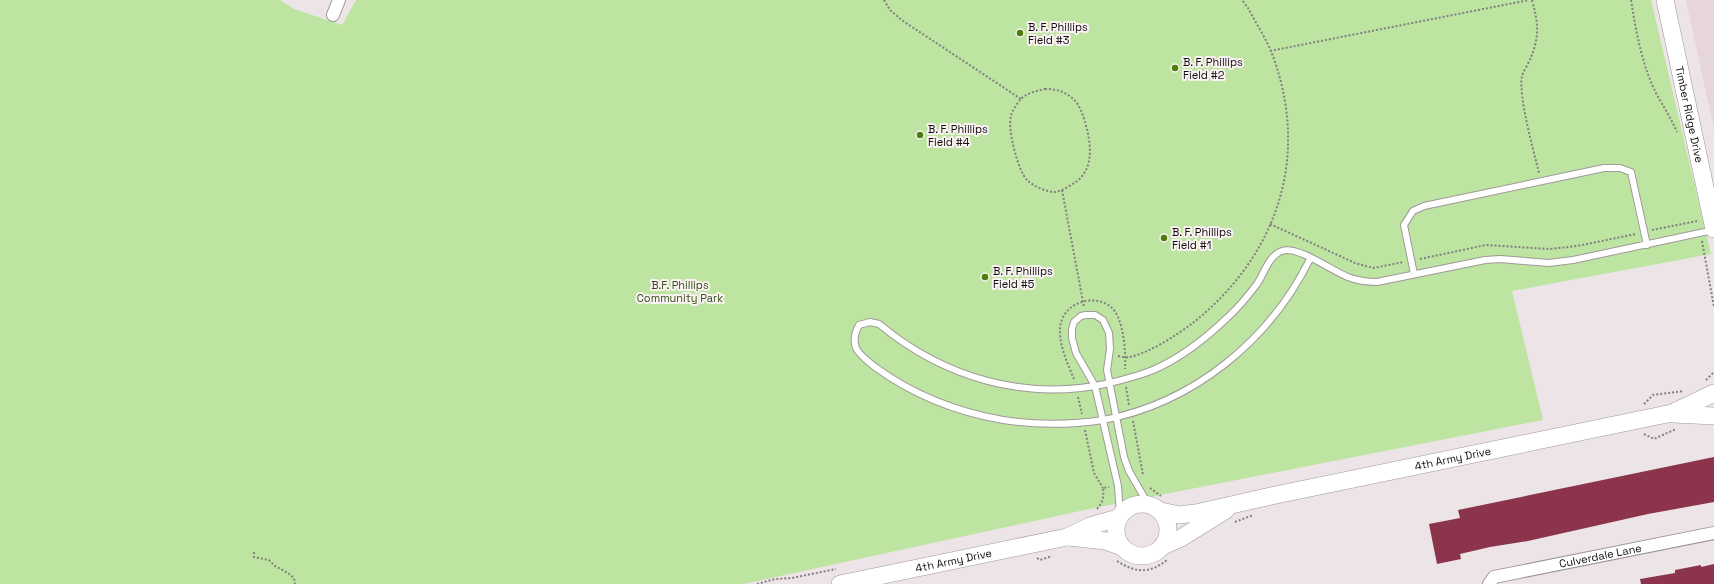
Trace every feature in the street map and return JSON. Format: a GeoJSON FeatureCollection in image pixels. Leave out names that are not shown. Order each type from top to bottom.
{"type":"FeatureCollection","features":[{"type":"Feature","properties":{"kind":"street"},"geometry":{"type":"LineString","coordinates":[[333,16],[339,0]]}},
{"type":"Feature","properties":{"kind":"street","name":"Timber Ridge Drive"},"geometry":{"type":"LineString","coordinates":[[1665,0],[1710,231]]}},
{"type":"Feature","properties":{"kind":"street","name":"4th Army Drive"},"geometry":{"type":"LineString","coordinates":[[1672,413],[1709,388]]}},
{"type":"Feature","properties":{"kind":"street","name":"4th Army Drive"},"geometry":{"type":"LineString","coordinates":[[840,584],[1067,537],[1090,526],[1119,517],[1132,505],[1140,503],[1179,515],[1189,514],[1672,413],[1714,416]]}},
{"type":"Feature","properties":{"kind":"street","name":"4th Army Drive"},"geometry":{"type":"LineString","coordinates":[[1067,537],[1092,538],[1106,541],[1118,553],[1128,552],[1143,556],[1167,552],[1181,538],[1234,505]]}},
{"type":"Feature","properties":{"kind":"street"},"geometry":{"type":"LineString","coordinates":[[1155,508],[1168,524],[1167,552]]}},
{"type":"Feature","properties":{"kind":"street"},"geometry":{"type":"LineString","coordinates":[[1118,553],[1116,528],[1119,517]]}},
{"type":"Feature","properties":{"kind":"street","name":"Culverdale Lane"},"geometry":{"type":"LineString","coordinates":[[1489,584],[1494,577],[1714,533]]}},
{"type":"Feature","properties":{"kind":"lane"},"geometry":{"type":"LineString","coordinates":[[1414,274],[1404,225],[1413,211],[1424,206],[1604,168],[1620,168],[1631,172],[1647,245]]}},
{"type":"Feature","properties":{"kind":"lane"},"geometry":{"type":"LineString","coordinates":[[1310,259],[1293,290],[1280,308],[1261,331],[1234,357],[1198,383],[1178,394],[1142,409],[1103,420],[1065,423],[1026,422],[1003,420],[958,409],[918,392],[880,370],[863,358],[856,346],[854,337],[859,325],[873,322],[878,324],[906,345],[935,362],[977,379],[999,384],[1043,390],[1066,390],[1109,383],[1154,370],[1184,353],[1206,337],[1248,296],[1276,253],[1289,250],[1310,259],[1347,277],[1359,281],[1377,282],[1485,260],[1500,259],[1549,263],[1573,260],[1710,231]]}},
{"type":"Feature","properties":{"kind":"lane"},"geometry":{"type":"LineString","coordinates":[[1119,517],[1118,486],[1095,386],[1076,353],[1071,334],[1074,322],[1081,316],[1095,315],[1106,324],[1110,338],[1107,367],[1109,383],[1124,458],[1129,471],[1155,508]]}},
{"type":"Feature","properties":{"kind":"path"},"geometry":{"type":"LineString","coordinates":[[884,0],[890,10],[903,21],[1021,99]]}},
{"type":"Feature","properties":{"kind":"path"},"geometry":{"type":"LineString","coordinates":[[1109,355],[1129,358],[1172,337],[1199,317],[1218,300],[1243,272],[1264,239],[1277,211],[1287,162],[1288,126],[1286,108],[1282,88],[1270,51],[1248,8],[1242,0]]}},
{"type":"Feature","properties":{"kind":"path"},"geometry":{"type":"LineString","coordinates":[[1270,51],[1529,0]]}},
{"type":"Feature","properties":{"kind":"path"},"geometry":{"type":"LineString","coordinates":[[1532,0],[1538,24],[1537,44],[1522,76],[1522,87],[1526,115],[1541,182]]}},
{"type":"Feature","properties":{"kind":"path"},"geometry":{"type":"LineString","coordinates":[[1631,0],[1634,24],[1642,57],[1656,93],[1670,116],[1679,136]]}},
{"type":"Feature","properties":{"kind":"path"},"geometry":{"type":"LineString","coordinates":[[1044,89],[1055,89],[1067,94],[1081,108],[1090,138],[1088,166],[1085,174],[1077,183],[1062,190],[1054,192],[1043,190],[1027,180],[1021,168],[1010,129],[1011,116],[1021,99],[1030,92],[1044,89]]}},
{"type":"Feature","properties":{"kind":"path"},"geometry":{"type":"LineString","coordinates":[[1062,190],[1086,315]]}},
{"type":"Feature","properties":{"kind":"path"},"geometry":{"type":"LineString","coordinates":[[1697,214],[1698,221],[1710,231],[1714,307]]}},
{"type":"Feature","properties":{"kind":"path"},"geometry":{"type":"LineString","coordinates":[[1270,224],[1355,263],[1373,268],[1486,245],[1550,249],[1577,246],[1698,221]]}},
{"type":"Feature","properties":{"kind":"path"},"geometry":{"type":"LineString","coordinates":[[1709,388],[1714,372]]}},
{"type":"Feature","properties":{"kind":"path"},"geometry":{"type":"LineString","coordinates":[[1653,395],[1690,389]]}},
{"type":"Feature","properties":{"kind":"path"},"geometry":{"type":"LineString","coordinates":[[1232,523],[1252,517]]}},
{"type":"Feature","properties":{"kind":"path"},"geometry":{"type":"LineString","coordinates":[[254,552],[254,557],[268,560],[275,566],[288,573],[294,578],[295,584]]}},
{"type":"Feature","properties":{"kind":"path"},"geometry":{"type":"LineString","coordinates":[[1118,553],[1130,569],[1149,571],[1157,567],[1167,552]]}},
{"type":"Feature","properties":{"kind":"path"},"geometry":{"type":"LineString","coordinates":[[1040,560],[1054,556]]}},
{"type":"Feature","properties":{"kind":"path"},"geometry":{"type":"LineString","coordinates":[[757,584],[781,578],[792,578],[824,572]]}},
{"type":"Feature","properties":{"kind":"shaded area"},"geometry":{"type":"Polygon","coordinates":[[[1686,0],[1714,0],[1714,129],[1695,42],[1686,0]]]}},
{"type":"Feature","properties":{"kind":"green space","name":"B.F. Phillips Community Park"},"geometry":{"type":"Polygon","coordinates":[[[0,0],[280,0],[294,9],[342,25],[356,0],[1651,0],[1711,254],[1512,291],[1543,420],[1094,508],[744,584],[0,584],[0,0]]]}},
{"type":"Feature","properties":{"kind":"building"},"geometry":{"type":"Polygon","coordinates":[[[1714,457],[1714,502],[1648,514],[1528,541],[1490,547],[1460,554],[1461,559],[1437,564],[1429,524],[1460,518],[1458,510],[1714,457]]]}},
{"type":"Feature","properties":{"kind":"building"},"geometry":{"type":"Polygon","coordinates":[[[1714,564],[1714,584],[1641,584],[1640,579],[1675,573],[1675,570],[1714,564]]]}},
{"type":"Feature","properties":{"kind":"place","name":"B. F. Phillips Field #3"},"geometry":{"type":"Point","coordinates":[1020,33]}},
{"type":"Feature","properties":{"kind":"place","name":"B. F. Phillips Field #2"},"geometry":{"type":"Point","coordinates":[1175,68]}},
{"type":"Feature","properties":{"kind":"place","name":"B. F. Phillips Field #4"},"geometry":{"type":"Point","coordinates":[920,135]}},
{"type":"Feature","properties":{"kind":"place","name":"B. F. Phillips Field #1"},"geometry":{"type":"Point","coordinates":[1164,238]}},
{"type":"Feature","properties":{"kind":"place","name":"B. F. Phillips Field #5"},"geometry":{"type":"Point","coordinates":[985,277]}}]}
